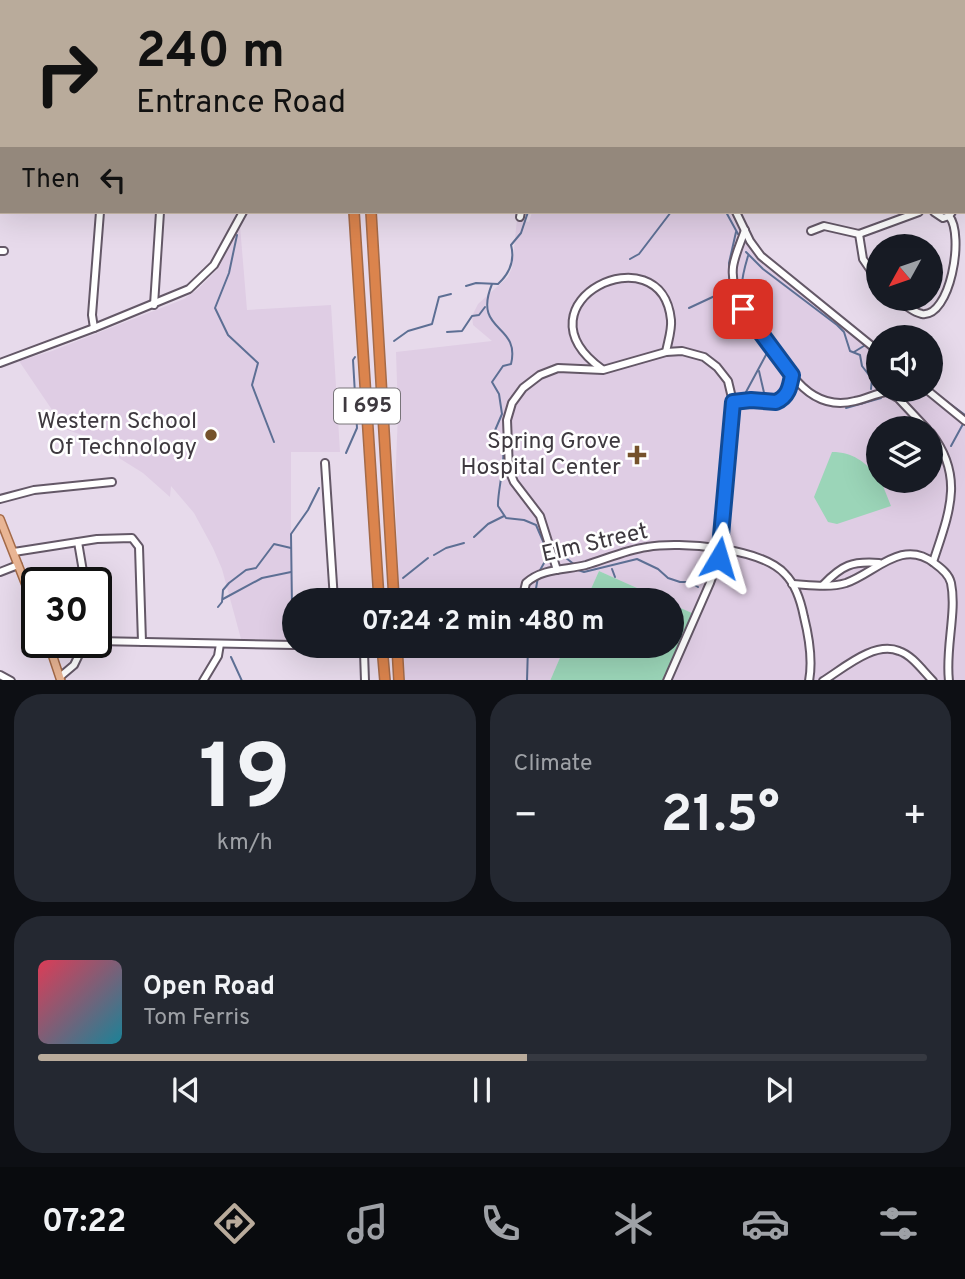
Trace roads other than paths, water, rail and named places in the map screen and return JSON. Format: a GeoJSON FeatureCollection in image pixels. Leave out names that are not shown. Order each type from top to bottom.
{"type":"FeatureCollection","features":[{"type":"Feature","properties":{"kind":"highway","name":"I 695"},"geometry":{"type":"LineString","coordinates":[[354,214],[378,588]]}},
{"type":"Feature","properties":{"kind":"highway","name":"I 695"},"geometry":{"type":"LineString","coordinates":[[371,214],[393,588]]}},
{"type":"Feature","properties":{"kind":"highway"},"geometry":{"type":"LineString","coordinates":[[383,658],[385,680]]}},
{"type":"Feature","properties":{"kind":"highway"},"geometry":{"type":"LineString","coordinates":[[398,658],[399,680]]}},
{"type":"Feature","properties":{"kind":"main road"},"geometry":{"type":"LineString","coordinates":[[0,519],[21,573]]}},
{"type":"Feature","properties":{"kind":"main road"},"geometry":{"type":"LineString","coordinates":[[54,658],[61,678]]}},
{"type":"Feature","properties":{"kind":"street"},"geometry":{"type":"LineString","coordinates":[[94,328],[92,315],[100,214]]}},
{"type":"Feature","properties":{"kind":"street"},"geometry":{"type":"LineString","coordinates":[[154,305],[160,214]]}},
{"type":"Feature","properties":{"kind":"street"},"geometry":{"type":"LineString","coordinates":[[0,363],[154,305],[189,289],[208,272],[242,214]]}},
{"type":"Feature","properties":{"kind":"street"},"geometry":{"type":"LineString","coordinates":[[737,214],[755,248],[768,263],[866,342]]}},
{"type":"Feature","properties":{"kind":"street"},"geometry":{"type":"LineString","coordinates":[[811,231],[824,226],[859,234],[914,214]]}},
{"type":"Feature","properties":{"kind":"street"},"geometry":{"type":"LineString","coordinates":[[943,300],[957,256],[957,228],[950,214]]}},
{"type":"Feature","properties":{"kind":"street"},"geometry":{"type":"LineString","coordinates":[[745,230],[734,261],[733,275],[738,302],[806,391],[831,403],[854,402],[887,392],[898,398],[915,416]]}},
{"type":"Feature","properties":{"kind":"street"},"geometry":{"type":"LineString","coordinates":[[859,234],[866,263]]}},
{"type":"Feature","properties":{"kind":"street"},"geometry":{"type":"LineString","coordinates":[[738,250],[745,247],[755,248]]}},
{"type":"Feature","properties":{"kind":"street"},"geometry":{"type":"LineString","coordinates":[[603,370],[584,354],[573,330],[577,306],[587,293],[602,283],[628,278],[645,281],[663,297],[670,317],[666,352]]}},
{"type":"Feature","properties":{"kind":"street"},"geometry":{"type":"LineString","coordinates":[[557,570],[536,508],[511,476],[507,420],[517,395],[531,381],[548,371],[571,368],[603,370],[666,352],[689,352],[711,362],[728,381],[733,402],[720,548],[706,594],[667,680]]}},
{"type":"Feature","properties":{"kind":"street"},"geometry":{"type":"LineString","coordinates":[[571,368],[584,354]]}},
{"type":"Feature","properties":{"kind":"street"},"geometry":{"type":"LineString","coordinates":[[733,402],[780,401],[789,390],[792,375]]}},
{"type":"Feature","properties":{"kind":"street"},"geometry":{"type":"LineString","coordinates":[[942,402],[965,421]]}},
{"type":"Feature","properties":{"kind":"street"},"geometry":{"type":"LineString","coordinates":[[933,562],[954,500],[956,485],[949,458],[943,450]]}},
{"type":"Feature","properties":{"kind":"street"},"geometry":{"type":"LineString","coordinates":[[325,463],[333,588]]}},
{"type":"Feature","properties":{"kind":"street"},"geometry":{"type":"LineString","coordinates":[[0,499],[34,490],[112,482]]}},
{"type":"Feature","properties":{"kind":"street"},"geometry":{"type":"LineString","coordinates":[[13,552],[128,538],[138,544],[142,642]]}},
{"type":"Feature","properties":{"kind":"street"},"geometry":{"type":"LineString","coordinates":[[78,542],[82,567]]}},
{"type":"Feature","properties":{"kind":"street","name":"Elm Street"},"geometry":{"type":"LineString","coordinates":[[523,588],[538,575],[647,547],[720,548],[757,558],[779,568],[792,584]]}},
{"type":"Feature","properties":{"kind":"street"},"geometry":{"type":"LineString","coordinates":[[823,585],[842,568],[858,563],[879,563],[911,554],[933,562],[948,576],[952,593],[947,659],[949,680]]}},
{"type":"Feature","properties":{"kind":"street"},"geometry":{"type":"LineString","coordinates":[[809,680],[811,664],[808,638],[801,605],[792,584],[830,586],[848,582],[879,563]]}},
{"type":"Feature","properties":{"kind":"street"},"geometry":{"type":"LineString","coordinates":[[0,572],[18,565]]}},
{"type":"Feature","properties":{"kind":"street"},"geometry":{"type":"LineString","coordinates":[[112,641],[282,645]]}},
{"type":"Feature","properties":{"kind":"street"},"geometry":{"type":"LineString","coordinates":[[203,680],[218,656],[220,644]]}},
{"type":"Feature","properties":{"kind":"street"},"geometry":{"type":"LineString","coordinates":[[825,680],[873,651],[890,649],[906,654],[932,680]]}},
{"type":"Feature","properties":{"kind":"street"},"geometry":{"type":"LineString","coordinates":[[61,678],[77,658]]}},
{"type":"Feature","properties":{"kind":"street"},"geometry":{"type":"LineString","coordinates":[[364,658],[365,680]]}},
{"type":"Feature","properties":{"kind":"waterway"},"geometry":{"type":"LineString","coordinates":[[466,286],[476,283],[498,284],[502,280],[512,261],[511,245],[521,233],[527,214]]}},
{"type":"Feature","properties":{"kind":"waterway"},"geometry":{"type":"LineString","coordinates":[[630,259],[639,254],[669,214]]}},
{"type":"Feature","properties":{"kind":"waterway"},"geometry":{"type":"LineString","coordinates":[[727,214],[738,234]]}},
{"type":"Feature","properties":{"kind":"waterway"},"geometry":{"type":"LineString","coordinates":[[727,289],[730,287],[729,263],[736,232]]}},
{"type":"Feature","properties":{"kind":"waterway"},"geometry":{"type":"LineString","coordinates":[[237,235],[229,273],[215,308],[228,335],[258,363],[252,385],[274,442]]}},
{"type":"Feature","properties":{"kind":"waterway"},"geometry":{"type":"LineString","coordinates":[[746,252],[763,269],[837,325],[844,332],[850,351],[860,355],[866,371]]}},
{"type":"Feature","properties":{"kind":"waterway"},"geometry":{"type":"LineString","coordinates":[[748,256],[742,281],[744,296],[759,324],[782,356]]}},
{"type":"Feature","properties":{"kind":"waterway"},"geometry":{"type":"LineString","coordinates":[[492,284],[487,300],[488,311],[509,341],[512,351],[511,364],[503,366],[492,382],[499,394],[502,414],[493,435],[503,448],[498,506],[506,518],[524,520],[536,525],[549,555]]}},
{"type":"Feature","properties":{"kind":"waterway"},"geometry":{"type":"LineString","coordinates":[[394,341],[408,331],[432,324],[439,297],[451,294]]}},
{"type":"Feature","properties":{"kind":"waterway"},"geometry":{"type":"LineString","coordinates":[[689,308],[719,294]]}},
{"type":"Feature","properties":{"kind":"waterway"},"geometry":{"type":"LineString","coordinates":[[447,332],[462,331],[472,316],[479,315],[485,307]]}},
{"type":"Feature","properties":{"kind":"waterway"},"geometry":{"type":"LineString","coordinates":[[755,333],[781,372]]}},
{"type":"Feature","properties":{"kind":"waterway"},"geometry":{"type":"LineString","coordinates":[[854,352],[866,345]]}},
{"type":"Feature","properties":{"kind":"waterway"},"geometry":{"type":"LineString","coordinates":[[746,392],[767,353]]}},
{"type":"Feature","properties":{"kind":"waterway"},"geometry":{"type":"LineString","coordinates":[[346,453],[357,428],[355,357]]}},
{"type":"Feature","properties":{"kind":"waterway"},"geometry":{"type":"LineString","coordinates":[[759,371],[765,397]]}},
{"type":"Feature","properties":{"kind":"waterway"},"geometry":{"type":"LineString","coordinates":[[943,399],[965,415]]}},
{"type":"Feature","properties":{"kind":"waterway"},"geometry":{"type":"LineString","coordinates":[[846,408],[867,402]]}},
{"type":"Feature","properties":{"kind":"waterway"},"geometry":{"type":"LineString","coordinates":[[951,446],[963,424]]}},
{"type":"Feature","properties":{"kind":"waterway"},"geometry":{"type":"LineString","coordinates":[[292,588],[291,534],[319,488]]}},
{"type":"Feature","properties":{"kind":"waterway"},"geometry":{"type":"LineString","coordinates":[[474,537],[488,524],[504,516]]}},
{"type":"Feature","properties":{"kind":"waterway"},"geometry":{"type":"LineString","coordinates":[[434,555],[464,543]]}},
{"type":"Feature","properties":{"kind":"waterway"},"geometry":{"type":"LineString","coordinates":[[218,607],[222,602],[223,590],[229,583],[246,570],[256,568],[274,544],[291,548]]}},
{"type":"Feature","properties":{"kind":"waterway"},"geometry":{"type":"LineString","coordinates":[[539,572],[548,556]]}},
{"type":"Feature","properties":{"kind":"waterway"},"geometry":{"type":"LineString","coordinates":[[558,556],[575,565]]}},
{"type":"Feature","properties":{"kind":"waterway"},"geometry":{"type":"LineString","coordinates":[[403,578],[428,558]]}},
{"type":"Feature","properties":{"kind":"waterway"},"geometry":{"type":"LineString","coordinates":[[578,570],[584,572],[637,559],[658,569],[668,578],[689,582],[698,587]]}},
{"type":"Feature","properties":{"kind":"waterway"},"geometry":{"type":"LineString","coordinates":[[612,569],[615,577]]}},
{"type":"Feature","properties":{"kind":"waterway"},"geometry":{"type":"LineString","coordinates":[[223,599],[262,578],[291,572]]}},
{"type":"Feature","properties":{"kind":"waterway"},"geometry":{"type":"LineString","coordinates":[[536,588],[538,577]]}},
{"type":"Feature","properties":{"kind":"waterway"},"geometry":{"type":"LineString","coordinates":[[231,657],[242,680]]}},
{"type":"Feature","properties":{"kind":"waterway"},"geometry":{"type":"LineString","coordinates":[[527,680],[528,658]]}},
{"type":"Feature","properties":{"kind":"place","name":"Western School Of Technology"},"geometry":{"type":"Point","coordinates":[211,435]}},
{"type":"Feature","properties":{"kind":"place","name":"Spring Grove Hospital Center"},"geometry":{"type":"Point","coordinates":[637,455]}}]}
